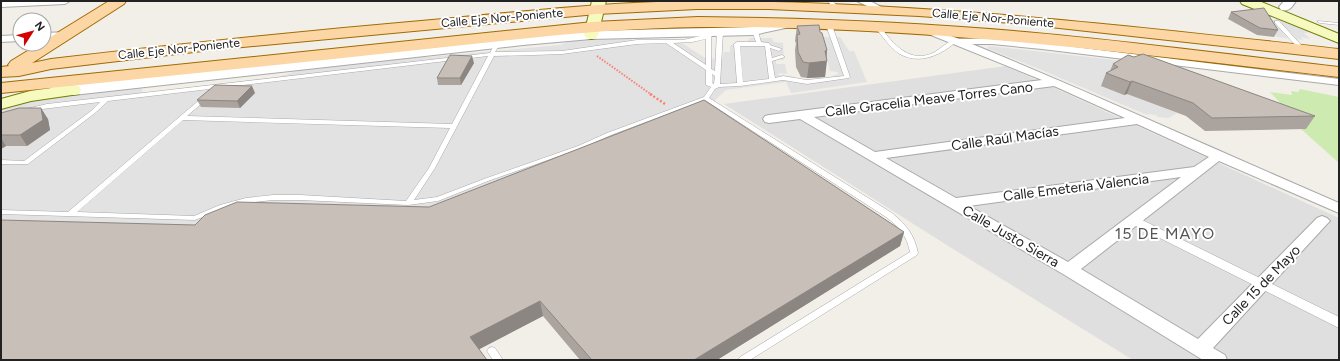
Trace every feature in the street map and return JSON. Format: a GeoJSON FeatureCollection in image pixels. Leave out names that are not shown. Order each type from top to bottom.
{"type":"FeatureCollection","features":[{"type":"Feature","properties":{"kind":"main road"},"geometry":{"type":"LineString","coordinates":[[52,45],[120,1]]}},
{"type":"Feature","properties":{"kind":"main road"},"geometry":{"type":"LineString","coordinates":[[617,1],[658,6]]}},
{"type":"Feature","properties":{"kind":"main road"},"geometry":{"type":"LineString","coordinates":[[1247,1],[1339,40]]}},
{"type":"Feature","properties":{"kind":"main road"},"geometry":{"type":"LineString","coordinates":[[1269,1],[1288,4],[1320,22],[1339,29]]}},
{"type":"Feature","properties":{"kind":"main road","name":"Calle Eje Nor-Poniente"},"geometry":{"type":"LineString","coordinates":[[52,50],[219,45],[598,5],[658,6],[694,3],[771,3],[833,4],[880,10],[1023,19],[1339,54]]}},
{"type":"Feature","properties":{"kind":"main road"},"geometry":{"type":"LineString","coordinates":[[592,31],[598,5]]}},
{"type":"Feature","properties":{"kind":"main road","name":"Calle Eje Nor-Poniente"},"geometry":{"type":"LineString","coordinates":[[1,72],[19,73],[698,22],[790,23],[925,29],[1024,37],[1339,72]]}},
{"type":"Feature","properties":{"kind":"main road"},"geometry":{"type":"LineString","coordinates":[[1321,51],[1339,40]]}},
{"type":"Feature","properties":{"kind":"main road","name":"Calle Eje Nor-Poniente"},"geometry":{"type":"LineString","coordinates":[[1,88],[43,52]]}},
{"type":"Feature","properties":{"kind":"main road"},"geometry":{"type":"LineString","coordinates":[[1,84],[19,73]]}},
{"type":"Feature","properties":{"kind":"main road"},"geometry":{"type":"LineString","coordinates":[[1,104],[30,96],[73,90]]}},
{"type":"Feature","properties":{"kind":"street"},"geometry":{"type":"LineString","coordinates":[[1,4],[4,1]]}},
{"type":"Feature","properties":{"kind":"street"},"geometry":{"type":"LineString","coordinates":[[1,4],[65,1]]}},
{"type":"Feature","properties":{"kind":"street"},"geometry":{"type":"LineString","coordinates":[[862,1],[880,10]]}},
{"type":"Feature","properties":{"kind":"street"},"geometry":{"type":"LineString","coordinates":[[19,73],[50,90],[218,83],[494,49],[592,31],[713,33],[755,30],[790,23]]}},
{"type":"Feature","properties":{"kind":"street"},"geometry":{"type":"LineString","coordinates":[[925,29],[1056,82],[1218,156],[1339,208]]}},
{"type":"Feature","properties":{"kind":"street"},"geometry":{"type":"LineString","coordinates":[[1,39],[12,38]]}},
{"type":"Feature","properties":{"kind":"street"},"geometry":{"type":"LineString","coordinates":[[954,40],[992,41],[1042,46],[1339,82]]}},
{"type":"Feature","properties":{"kind":"street","name":"Calle Gracelia Meave Torres Cano"},"geometry":{"type":"LineString","coordinates":[[769,119],[1056,82]]}},
{"type":"Feature","properties":{"kind":"street","name":"Calle Justo Sierra"},"geometry":{"type":"LineString","coordinates":[[802,115],[1069,270],[1218,360]]}},
{"type":"Feature","properties":{"kind":"street","name":"Calle Raúl Macías"},"geometry":{"type":"LineString","coordinates":[[872,156],[1138,120]]}},
{"type":"Feature","properties":{"kind":"street"},"geometry":{"type":"LineString","coordinates":[[1069,270],[1218,156]]}},
{"type":"Feature","properties":{"kind":"street","name":"Calle Emeteria Valencia"},"geometry":{"type":"LineString","coordinates":[[954,203],[1198,172]]}},
{"type":"Feature","properties":{"kind":"street"},"geometry":{"type":"LineString","coordinates":[[1134,220],[1339,323]]}},
{"type":"Feature","properties":{"kind":"street","name":"Calle 15 de Mayo"},"geometry":{"type":"LineString","coordinates":[[1200,349],[1322,221]]}},
{"type":"Feature","properties":{"kind":"lane"},"geometry":{"type":"LineString","coordinates":[[1277,22],[1302,49]]}},
{"type":"Feature","properties":{"kind":"lane"},"geometry":{"type":"LineString","coordinates":[[1320,22],[1339,24]]}},
{"type":"Feature","properties":{"kind":"lane"},"geometry":{"type":"LineString","coordinates":[[713,86],[783,78],[808,82],[847,77],[829,25]]}},
{"type":"Feature","properties":{"kind":"lane"},"geometry":{"type":"LineString","coordinates":[[878,27],[894,48],[906,54],[917,57],[931,55],[954,40]]}},
{"type":"Feature","properties":{"kind":"lane"},"geometry":{"type":"LineString","coordinates":[[755,30],[759,44]]}},
{"type":"Feature","properties":{"kind":"lane"},"geometry":{"type":"LineString","coordinates":[[408,203],[432,168],[494,49],[513,55],[586,49],[636,42],[701,39],[713,33]]}},
{"type":"Feature","properties":{"kind":"lane"},"geometry":{"type":"LineString","coordinates":[[713,33],[710,71],[713,86]]}},
{"type":"Feature","properties":{"kind":"lane"},"geometry":{"type":"LineString","coordinates":[[1,212],[195,218],[210,209],[262,198],[342,199],[379,204],[408,203],[438,199],[486,180],[580,147],[609,134],[706,98],[718,76],[713,33]]}},
{"type":"Feature","properties":{"kind":"lane"},"geometry":{"type":"LineString","coordinates":[[666,40],[718,76]]}},
{"type":"Feature","properties":{"kind":"lane"},"geometry":{"type":"LineString","coordinates":[[740,83],[737,44],[768,44],[768,46],[779,49]]}},
{"type":"Feature","properties":{"kind":"lane"},"geometry":{"type":"LineString","coordinates":[[768,46],[772,80]]}},
{"type":"Feature","properties":{"kind":"lane"},"geometry":{"type":"LineString","coordinates":[[769,60],[782,57]]}},
{"type":"Feature","properties":{"kind":"lane"},"geometry":{"type":"LineString","coordinates":[[24,112],[47,106],[218,83]]}},
{"type":"Feature","properties":{"kind":"lane"},"geometry":{"type":"LineString","coordinates":[[70,214],[182,118],[218,83]]}},
{"type":"Feature","properties":{"kind":"lane"},"geometry":{"type":"LineString","coordinates":[[706,98],[904,226],[910,237],[914,253],[743,360]]}},
{"type":"Feature","properties":{"kind":"lane"},"geometry":{"type":"LineString","coordinates":[[1,162],[26,163],[93,112],[106,99]]}},
{"type":"Feature","properties":{"kind":"lane"},"geometry":{"type":"LineString","coordinates":[[182,118],[454,126]]}},
{"type":"Feature","properties":{"kind":"lane"},"geometry":{"type":"LineString","coordinates":[[492,351],[498,360]]}},
{"type":"Feature","properties":{"kind":"path"},"geometry":{"type":"LineString","coordinates":[[586,49],[673,110]]}},
{"type":"Feature","properties":{"kind":"shaded area"},"geometry":{"type":"Polygon","coordinates":[[[1280,19],[1312,32],[1304,33],[1310,39],[1301,37],[1303,40],[1277,37],[1265,21],[1280,19]]]}},
{"type":"Feature","properties":{"kind":"shaded area"},"geometry":{"type":"Polygon","coordinates":[[[822,37],[840,37],[849,51],[854,51],[867,82],[791,93],[786,82],[726,90],[709,106],[436,215],[208,228],[1,225],[1,149],[6,146],[27,146],[50,130],[48,119],[1,126],[1,108],[37,99],[142,87],[142,93],[274,78],[307,68],[419,55],[429,57],[561,45],[568,41],[623,38],[640,41],[676,39],[705,58],[722,59],[724,52],[730,52],[730,46],[737,41],[747,42],[750,38],[772,38],[774,42],[783,43],[784,60],[776,60],[776,64],[785,64],[787,74],[779,73],[778,75],[791,76],[800,80],[824,79],[838,74],[838,72],[830,71],[822,37]]]}},
{"type":"Feature","properties":{"kind":"shaded area"},"geometry":{"type":"Polygon","coordinates":[[[989,46],[1124,61],[1124,95],[1127,94],[1177,113],[1169,118],[1158,117],[1156,115],[1147,115],[987,48],[989,46]]]}},
{"type":"Feature","properties":{"kind":"shaded area"},"geometry":{"type":"Polygon","coordinates":[[[1006,66],[1339,218],[1339,360],[1133,360],[945,244],[724,104],[1006,66]]]}},
{"type":"Feature","properties":{"kind":"green space"},"geometry":{"type":"Polygon","coordinates":[[[1300,89],[1339,97],[1339,163],[1301,129],[1307,129],[1303,127],[1270,92],[1292,95],[1291,91],[1298,92],[1300,89]]]}},
{"type":"Feature","properties":{"kind":"building"},"geometry":{"type":"Polygon","coordinates":[[[1264,8],[1278,30],[1260,28],[1231,12],[1264,8]]]}},
{"type":"Feature","properties":{"kind":"building"},"geometry":{"type":"Polygon","coordinates":[[[819,25],[827,50],[825,51],[827,61],[809,63],[803,62],[798,52],[797,35],[800,34],[797,26],[819,25]]]}},
{"type":"Feature","properties":{"kind":"building"},"geometry":{"type":"Polygon","coordinates":[[[1143,54],[1315,116],[1212,118],[1193,103],[1106,73],[1118,67],[1113,64],[1128,55],[1134,57],[1143,54]]]}},
{"type":"Feature","properties":{"kind":"building"},"geometry":{"type":"Polygon","coordinates":[[[450,55],[472,56],[460,78],[437,78],[450,55]]]}},
{"type":"Feature","properties":{"kind":"building"},"geometry":{"type":"Polygon","coordinates":[[[215,85],[252,86],[237,101],[197,100],[215,85]]]}},
{"type":"Feature","properties":{"kind":"building"},"geometry":{"type":"Polygon","coordinates":[[[704,100],[904,232],[694,360],[592,360],[540,301],[470,337],[487,360],[1,360],[1,220],[195,225],[205,215],[237,202],[429,207],[704,100]]]}},
{"type":"Feature","properties":{"kind":"building"},"geometry":{"type":"Polygon","coordinates":[[[19,108],[41,108],[43,120],[20,135],[1,135],[1,113],[19,108]]]}},
{"type":"Feature","properties":{"kind":"district","name":"15 DE MAYO"},"geometry":{"type":"Point","coordinates":[1165,233]}}]}
